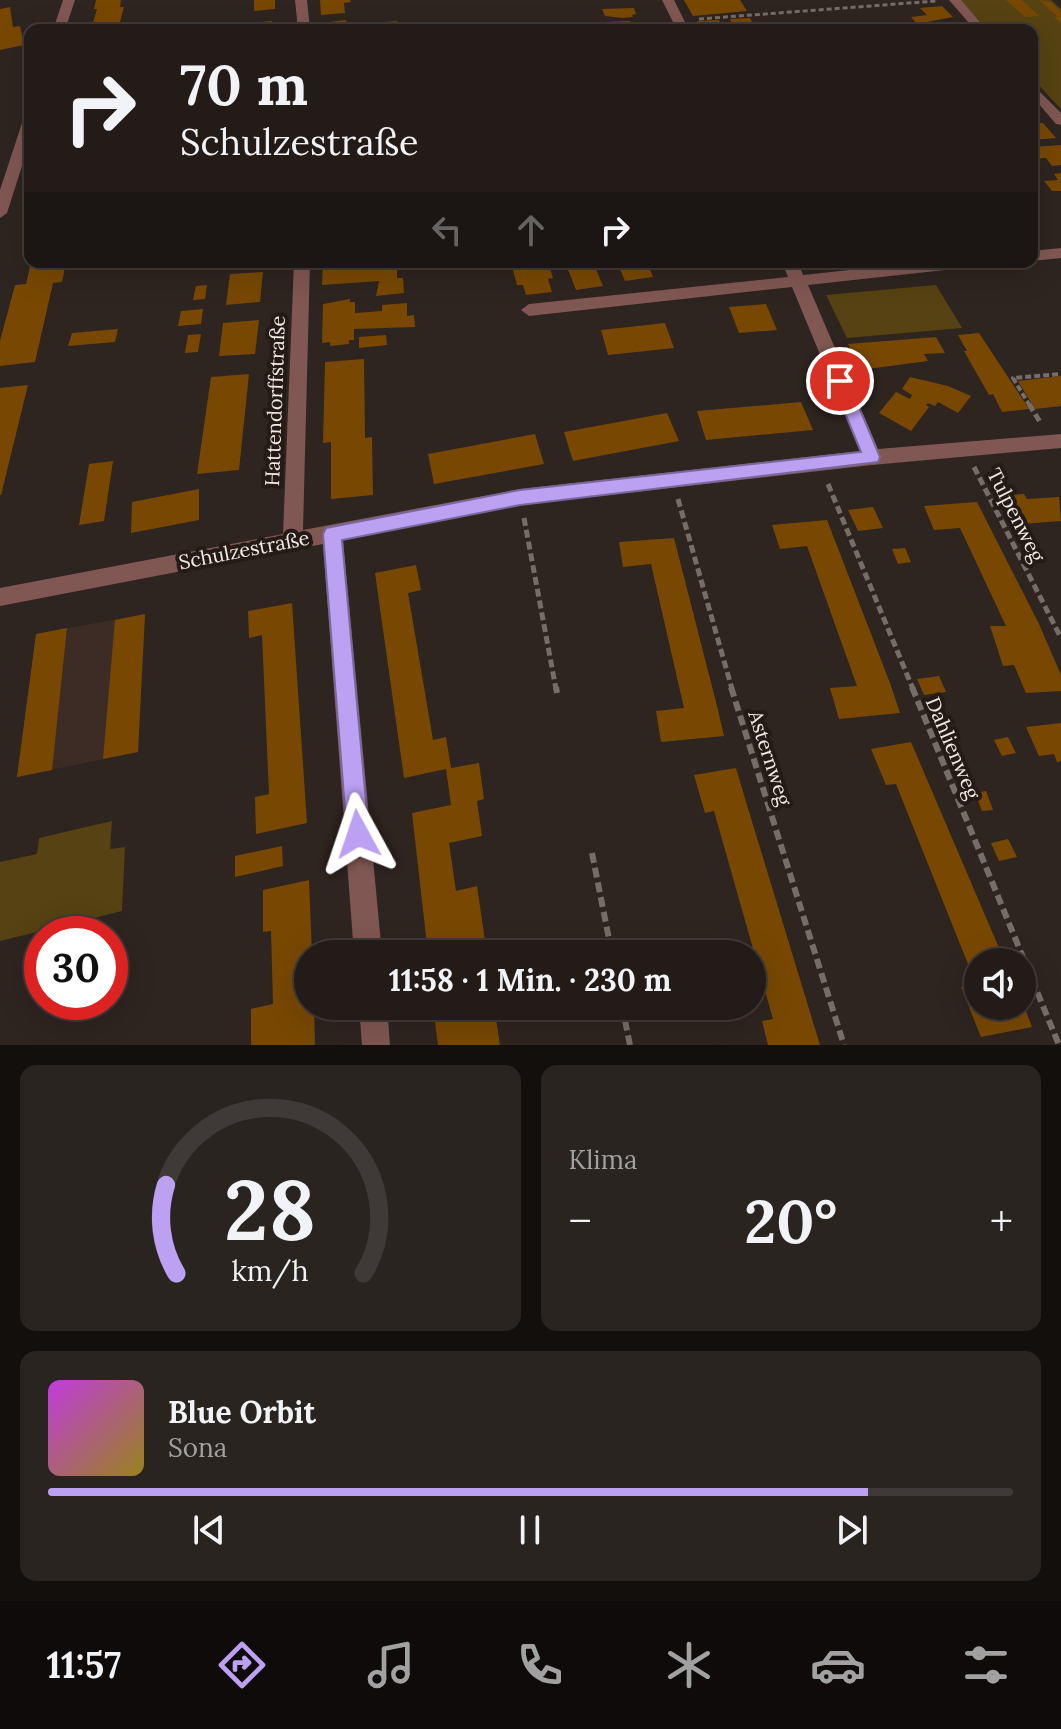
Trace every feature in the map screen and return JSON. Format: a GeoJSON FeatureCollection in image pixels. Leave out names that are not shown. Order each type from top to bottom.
{"type":"FeatureCollection","features":[{"type":"Feature","properties":{"kind":"street"},"geometry":{"type":"LineString","coordinates":[[61,24],[69,0]]}},
{"type":"Feature","properties":{"kind":"street"},"geometry":{"type":"LineString","coordinates":[[301,0],[303,24]]}},
{"type":"Feature","properties":{"kind":"street"},"geometry":{"type":"LineString","coordinates":[[668,0],[680,24]]}},
{"type":"Feature","properties":{"kind":"street"},"geometry":{"type":"LineString","coordinates":[[955,0],[976,24]]}},
{"type":"Feature","properties":{"kind":"street"},"geometry":{"type":"LineString","coordinates":[[1038,95],[1061,121]]}},
{"type":"Feature","properties":{"kind":"street"},"geometry":{"type":"LineString","coordinates":[[0,213],[24,139]]}},
{"type":"Feature","properties":{"kind":"street"},"geometry":{"type":"LineString","coordinates":[[1038,255],[1061,253]]}},
{"type":"Feature","properties":{"kind":"street","name":"Hattendorffstraße"},"geometry":{"type":"LineString","coordinates":[[293,541],[302,268]]}},
{"type":"Feature","properties":{"kind":"street"},"geometry":{"type":"LineString","coordinates":[[793,268],[872,457]]}},
{"type":"Feature","properties":{"kind":"street"},"geometry":{"type":"LineString","coordinates":[[529,310],[911,268]]}},
{"type":"Feature","properties":{"kind":"street","name":"Schulzestraße"},"geometry":{"type":"LineString","coordinates":[[0,597],[520,497],[872,457],[1056,441]]}},
{"type":"Feature","properties":{"kind":"street"},"geometry":{"type":"LineString","coordinates":[[332,534],[367,940]]}},
{"type":"Feature","properties":{"kind":"street"},"geometry":{"type":"LineString","coordinates":[[374,1020],[376,1045]]}},
{"type":"Feature","properties":{"kind":"path"},"geometry":{"type":"LineString","coordinates":[[691,24],[939,1]]}},
{"type":"Feature","properties":{"kind":"path"},"geometry":{"type":"LineString","coordinates":[[1056,441],[1013,378],[1061,374]]}},
{"type":"Feature","properties":{"kind":"path","name":"Tulpenweg"},"geometry":{"type":"LineString","coordinates":[[965,449],[1061,638]]}},
{"type":"Feature","properties":{"kind":"path","name":"Dahlienweg"},"geometry":{"type":"LineString","coordinates":[[819,463],[1059,1045]]}},
{"type":"Feature","properties":{"kind":"path","name":"Asternweg"},"geometry":{"type":"LineString","coordinates":[[673,480],[733,694],[844,1045]]}},
{"type":"Feature","properties":{"kind":"path"},"geometry":{"type":"LineString","coordinates":[[520,497],[557,693]]}},
{"type":"Feature","properties":{"kind":"path"},"geometry":{"type":"LineString","coordinates":[[592,853],[609,940]]}},
{"type":"Feature","properties":{"kind":"path"},"geometry":{"type":"LineString","coordinates":[[625,1020],[630,1045]]}},
{"type":"Feature","properties":{"kind":"shaded area"},"geometry":{"type":"Polygon","coordinates":[[[960,0],[1051,0],[1061,9],[1061,109],[1038,84],[1038,24],[982,24],[960,0]]]}},
{"type":"Feature","properties":{"kind":"shaded area"},"geometry":{"type":"Polygon","coordinates":[[[936,285],[962,328],[847,338],[826,295],[936,285]]]}},
{"type":"Feature","properties":{"kind":"shaded area"},"geometry":{"type":"Polygon","coordinates":[[[145,614],[138,752],[17,777],[36,634],[145,614]]]}},
{"type":"Feature","properties":{"kind":"shaded area"},"geometry":{"type":"Polygon","coordinates":[[[112,821],[110,849],[125,847],[122,911],[102,916],[24,916],[24,935],[0,941],[0,862],[37,854],[39,838],[112,821]]]}},
{"type":"Feature","properties":{"kind":"building"},"geometry":{"type":"Polygon","coordinates":[[[96,0],[121,0],[120,7],[124,7],[120,24],[93,24],[97,9],[94,9],[96,0]]]}},
{"type":"Feature","properties":{"kind":"building"},"geometry":{"type":"Polygon","coordinates":[[[254,0],[275,0],[275,9],[254,11],[254,0]]]}},
{"type":"Feature","properties":{"kind":"building"},"geometry":{"type":"Polygon","coordinates":[[[320,0],[351,2],[344,3],[345,13],[321,15],[320,0]]]}},
{"type":"Feature","properties":{"kind":"building"},"geometry":{"type":"Polygon","coordinates":[[[684,0],[740,0],[747,11],[693,16],[684,0]]]}},
{"type":"Feature","properties":{"kind":"building"},"geometry":{"type":"Polygon","coordinates":[[[1006,0],[1022,0],[1039,16],[1025,17],[1006,0]]]}},
{"type":"Feature","properties":{"kind":"building"},"geometry":{"type":"Polygon","coordinates":[[[1039,0],[1051,2],[1061,12],[1061,23],[1054,17],[1058,17],[1039,0]]]}},
{"type":"Feature","properties":{"kind":"building"},"geometry":{"type":"Polygon","coordinates":[[[942,6],[953,17],[917,24],[911,17],[927,15],[920,8],[942,6]]]}},
{"type":"Feature","properties":{"kind":"building"},"geometry":{"type":"Polygon","coordinates":[[[10,7],[13,27],[20,26],[24,45],[0,50],[0,9],[10,7]]]}},
{"type":"Feature","properties":{"kind":"building"},"geometry":{"type":"Polygon","coordinates":[[[634,8],[636,14],[633,17],[622,18],[605,16],[602,9],[634,8]]]}},
{"type":"Feature","properties":{"kind":"building"},"geometry":{"type":"Polygon","coordinates":[[[750,18],[753,24],[732,24],[730,19],[750,18]]]}},
{"type":"Feature","properties":{"kind":"building"},"geometry":{"type":"Polygon","coordinates":[[[346,20],[347,24],[321,24],[346,20]]]}},
{"type":"Feature","properties":{"kind":"building"},"geometry":{"type":"Polygon","coordinates":[[[719,20],[721,24],[699,24],[697,21],[719,20]]]}},
{"type":"Feature","properties":{"kind":"building"},"geometry":{"type":"Polygon","coordinates":[[[272,21],[272,24],[239,24],[272,21]]]}},
{"type":"Feature","properties":{"kind":"building"},"geometry":{"type":"Polygon","coordinates":[[[397,21],[398,24],[365,24],[397,21]]]}},
{"type":"Feature","properties":{"kind":"building"},"geometry":{"type":"Polygon","coordinates":[[[630,21],[631,24],[606,24],[630,21]]]}},
{"type":"Feature","properties":{"kind":"building"},"geometry":{"type":"Polygon","coordinates":[[[1038,123],[1043,123],[1056,138],[1038,140],[1038,123]]]}},
{"type":"Feature","properties":{"kind":"building"},"geometry":{"type":"Polygon","coordinates":[[[1061,145],[1061,165],[1052,166],[1046,158],[1038,159],[1038,147],[1061,145]]]}},
{"type":"Feature","properties":{"kind":"building"},"geometry":{"type":"Polygon","coordinates":[[[1061,173],[1061,191],[1052,191],[1044,181],[1058,180],[1054,174],[1061,173]]]}},
{"type":"Feature","properties":{"kind":"building"},"geometry":{"type":"Polygon","coordinates":[[[30,268],[65,268],[62,282],[53,283],[35,362],[0,366],[0,341],[15,285],[26,284],[30,268]]]}},
{"type":"Feature","properties":{"kind":"building"},"geometry":{"type":"Polygon","coordinates":[[[323,268],[397,268],[397,278],[403,278],[404,293],[376,296],[379,281],[322,285],[323,268]]]}},
{"type":"Feature","properties":{"kind":"building"},"geometry":{"type":"Polygon","coordinates":[[[513,268],[550,268],[553,278],[548,279],[552,292],[526,295],[523,285],[517,285],[513,268]]]}},
{"type":"Feature","properties":{"kind":"building"},"geometry":{"type":"Polygon","coordinates":[[[567,268],[596,268],[603,286],[576,290],[567,268]]]}},
{"type":"Feature","properties":{"kind":"building"},"geometry":{"type":"Polygon","coordinates":[[[620,268],[649,268],[653,277],[625,281],[620,268]]]}},
{"type":"Feature","properties":{"kind":"building"},"geometry":{"type":"Polygon","coordinates":[[[263,272],[260,302],[226,305],[230,274],[263,272]]]}},
{"type":"Feature","properties":{"kind":"building"},"geometry":{"type":"Polygon","coordinates":[[[207,285],[205,299],[193,300],[196,286],[207,285]]]}},
{"type":"Feature","properties":{"kind":"building"},"geometry":{"type":"Polygon","coordinates":[[[350,299],[350,302],[355,302],[355,313],[382,311],[382,305],[407,303],[407,316],[414,315],[415,327],[354,329],[354,340],[349,340],[349,344],[330,346],[330,342],[322,343],[323,304],[350,299]]]}},
{"type":"Feature","properties":{"kind":"building"},"geometry":{"type":"Polygon","coordinates":[[[766,304],[777,330],[739,333],[729,307],[766,304]]]}},
{"type":"Feature","properties":{"kind":"building"},"geometry":{"type":"Polygon","coordinates":[[[203,309],[201,324],[178,326],[181,311],[203,309]]]}},
{"type":"Feature","properties":{"kind":"building"},"geometry":{"type":"Polygon","coordinates":[[[259,320],[255,354],[219,356],[223,323],[259,320]]]}},
{"type":"Feature","properties":{"kind":"building"},"geometry":{"type":"Polygon","coordinates":[[[665,323],[674,348],[608,355],[601,330],[665,323]]]}},
{"type":"Feature","properties":{"kind":"building"},"geometry":{"type":"Polygon","coordinates":[[[118,329],[115,342],[68,346],[72,333],[118,329]]]}},
{"type":"Feature","properties":{"kind":"building"},"geometry":{"type":"Polygon","coordinates":[[[979,333],[1029,409],[1002,412],[993,394],[989,395],[958,335],[979,333]]]}},
{"type":"Feature","properties":{"kind":"building"},"geometry":{"type":"Polygon","coordinates":[[[201,334],[198,352],[185,353],[188,335],[201,334]]]}},
{"type":"Feature","properties":{"kind":"building"},"geometry":{"type":"Polygon","coordinates":[[[386,335],[387,345],[359,348],[359,337],[386,335]]]}},
{"type":"Feature","properties":{"kind":"building"},"geometry":{"type":"Polygon","coordinates":[[[936,337],[945,353],[924,354],[928,361],[860,370],[848,344],[936,337]]]}},
{"type":"Feature","properties":{"kind":"building"},"geometry":{"type":"Polygon","coordinates":[[[364,359],[365,438],[372,437],[373,495],[331,499],[331,442],[323,443],[325,362],[364,359]]]}},
{"type":"Feature","properties":{"kind":"building"},"geometry":{"type":"Polygon","coordinates":[[[249,374],[239,470],[197,474],[211,377],[249,374]]]}},
{"type":"Feature","properties":{"kind":"building"},"geometry":{"type":"Polygon","coordinates":[[[1061,376],[1061,406],[1035,409],[1018,381],[1061,376]]]}},
{"type":"Feature","properties":{"kind":"building"},"geometry":{"type":"Polygon","coordinates":[[[910,377],[948,386],[971,396],[958,413],[938,402],[935,406],[928,403],[926,405],[929,407],[911,431],[879,413],[896,392],[910,399],[912,395],[902,389],[910,377]]]}},
{"type":"Feature","properties":{"kind":"building"},"geometry":{"type":"Polygon","coordinates":[[[28,385],[1,495],[0,495],[0,388],[28,385]]]}},
{"type":"Feature","properties":{"kind":"building"},"geometry":{"type":"Polygon","coordinates":[[[801,402],[813,430],[706,440],[697,411],[801,402]]]}},
{"type":"Feature","properties":{"kind":"building"},"geometry":{"type":"Polygon","coordinates":[[[667,413],[679,441],[573,461],[564,432],[667,413]]]}},
{"type":"Feature","properties":{"kind":"building"},"geometry":{"type":"Polygon","coordinates":[[[535,434],[544,464],[434,484],[428,454],[535,434]]]}},
{"type":"Feature","properties":{"kind":"building"},"geometry":{"type":"Polygon","coordinates":[[[113,461],[104,521],[79,525],[89,464],[113,461]]]}},
{"type":"Feature","properties":{"kind":"building"},"geometry":{"type":"Polygon","coordinates":[[[199,489],[199,520],[131,533],[132,502],[199,489]]]}},
{"type":"Feature","properties":{"kind":"building"},"geometry":{"type":"Polygon","coordinates":[[[1024,494],[1027,499],[1059,497],[1061,521],[1022,524],[1008,495],[1024,494]]]}},
{"type":"Feature","properties":{"kind":"building"},"geometry":{"type":"Polygon","coordinates":[[[977,502],[1039,624],[1061,675],[1061,691],[1026,693],[1014,665],[1003,666],[990,626],[1006,626],[960,528],[934,530],[924,506],[977,502]]]}},
{"type":"Feature","properties":{"kind":"building"},"geometry":{"type":"Polygon","coordinates":[[[873,507],[883,528],[858,531],[848,510],[873,507]]]}},
{"type":"Feature","properties":{"kind":"building"},"geometry":{"type":"Polygon","coordinates":[[[827,520],[900,713],[839,719],[830,688],[857,686],[807,546],[780,549],[772,525],[827,520]]]}},
{"type":"Feature","properties":{"kind":"building"},"geometry":{"type":"Polygon","coordinates":[[[674,538],[724,736],[661,742],[656,711],[684,708],[651,564],[623,567],[619,542],[674,538]]]}},
{"type":"Feature","properties":{"kind":"building"},"geometry":{"type":"Polygon","coordinates":[[[905,548],[911,562],[898,564],[892,549],[905,548]]]}},
{"type":"Feature","properties":{"kind":"building"},"geometry":{"type":"Polygon","coordinates":[[[416,565],[421,590],[408,593],[433,740],[446,737],[451,768],[479,763],[484,799],[477,801],[482,836],[449,843],[456,891],[477,886],[485,940],[426,940],[412,813],[451,805],[446,769],[404,778],[375,573],[416,565]]]}},
{"type":"Feature","properties":{"kind":"building"},"geometry":{"type":"Polygon","coordinates":[[[292,603],[307,823],[256,834],[255,797],[269,794],[262,635],[249,638],[248,611],[292,603]]]}},
{"type":"Feature","properties":{"kind":"building"},"geometry":{"type":"Polygon","coordinates":[[[145,614],[138,752],[103,759],[115,620],[145,614]]]}},
{"type":"Feature","properties":{"kind":"building"},"geometry":{"type":"Polygon","coordinates":[[[67,628],[52,770],[17,777],[36,634],[67,628]]]}},
{"type":"Feature","properties":{"kind":"building"},"geometry":{"type":"Polygon","coordinates":[[[939,676],[946,692],[924,695],[917,679],[939,676]]]}},
{"type":"Feature","properties":{"kind":"building"},"geometry":{"type":"Polygon","coordinates":[[[950,720],[957,735],[944,738],[937,722],[950,720]]]}},
{"type":"Feature","properties":{"kind":"building"},"geometry":{"type":"Polygon","coordinates":[[[1061,723],[1061,761],[1057,762],[1054,754],[1039,756],[1026,727],[1061,723]]]}},
{"type":"Feature","properties":{"kind":"building"},"geometry":{"type":"Polygon","coordinates":[[[1008,737],[1016,753],[1002,756],[994,740],[1008,737]]]}},
{"type":"Feature","properties":{"kind":"building"},"geometry":{"type":"Polygon","coordinates":[[[911,742],[999,948],[964,948],[964,954],[896,784],[886,785],[871,749],[911,742]]]}},
{"type":"Feature","properties":{"kind":"building"},"geometry":{"type":"Polygon","coordinates":[[[736,768],[820,1045],[768,1045],[762,1021],[773,1019],[766,994],[766,940],[751,940],[714,811],[705,813],[694,775],[736,768]]]}},
{"type":"Feature","properties":{"kind":"building"},"geometry":{"type":"Polygon","coordinates":[[[986,791],[993,810],[982,811],[975,793],[986,791]]]}},
{"type":"Feature","properties":{"kind":"building"},"geometry":{"type":"Polygon","coordinates":[[[1008,839],[1017,857],[999,861],[991,843],[1008,839]]]}},
{"type":"Feature","properties":{"kind":"building"},"geometry":{"type":"Polygon","coordinates":[[[282,846],[283,866],[235,877],[235,856],[282,846]]]}},
{"type":"Feature","properties":{"kind":"building"},"geometry":{"type":"Polygon","coordinates":[[[309,880],[311,940],[294,940],[294,1020],[314,1020],[315,1045],[251,1045],[251,1009],[273,1004],[271,931],[263,932],[263,890],[309,880]]]}},
{"type":"Feature","properties":{"kind":"building"},"geometry":{"type":"Polygon","coordinates":[[[435,1020],[496,1020],[500,1045],[438,1045],[435,1020]]]}},
{"type":"Feature","properties":{"kind":"building"},"geometry":{"type":"Polygon","coordinates":[[[974,1020],[1029,1020],[1032,1027],[981,1037],[974,1020]]]}},
{"type":"Feature","properties":{"kind":"route"},"geometry":{"type":"LineString","coordinates":[[358,834],[332,534],[520,497],[872,457],[840,381]]}}]}
